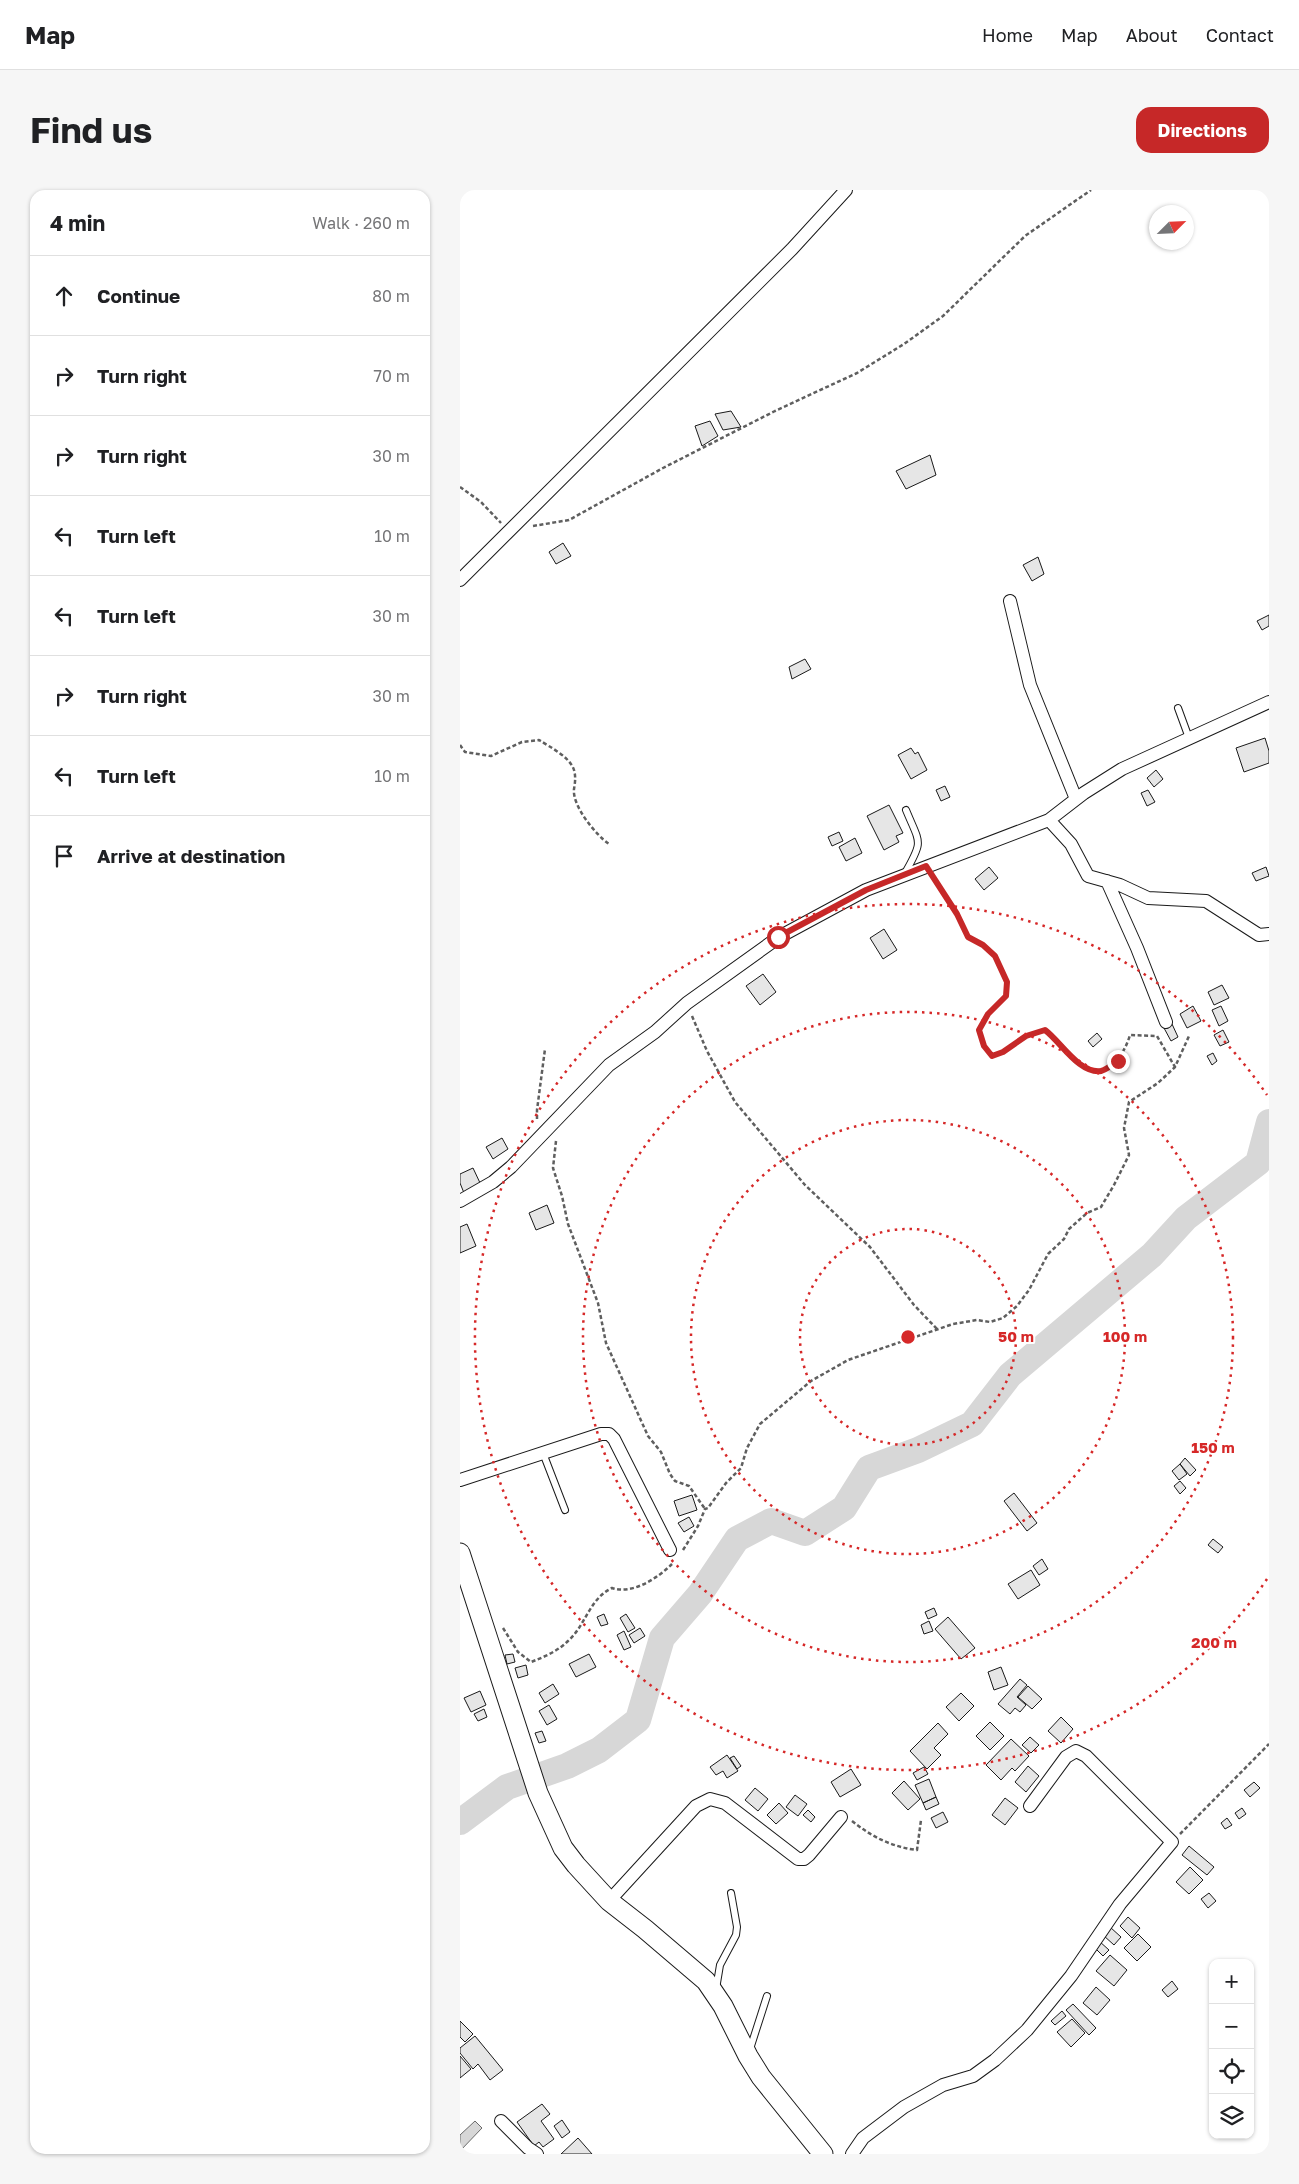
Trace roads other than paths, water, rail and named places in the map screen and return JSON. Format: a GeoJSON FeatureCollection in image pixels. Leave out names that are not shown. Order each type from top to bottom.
{"type":"FeatureCollection","features":[{"type":"Feature","properties":{"kind":"street"},"geometry":{"type":"LineString","coordinates":[[460,580],[792,249],[846,190]]}},
{"type":"Feature","properties":{"kind":"street"},"geometry":{"type":"LineString","coordinates":[[1010,601],[1030,685],[1076,799]]}},
{"type":"Feature","properties":{"kind":"street"},"geometry":{"type":"LineString","coordinates":[[460,1201],[493,1182],[556,1122],[599,1075],[655,1032],[686,1003],[778,937],[866,890],[1049,820],[1076,799],[1122,769],[1269,702]]}},
{"type":"Feature","properties":{"kind":"street"},"geometry":{"type":"LineString","coordinates":[[1049,820],[1071,844],[1085,873],[1095,879],[1120,885],[1148,898],[1206,901],[1258,936],[1269,934]]}},
{"type":"Feature","properties":{"kind":"street"},"geometry":{"type":"LineString","coordinates":[[1108,881],[1166,1022]]}},
{"type":"Feature","properties":{"kind":"street"},"geometry":{"type":"LineString","coordinates":[[460,1480],[601,1434],[609,1434],[614,1439],[675,1555]]}},
{"type":"Feature","properties":{"kind":"street"},"geometry":{"type":"LineString","coordinates":[[460,1553],[538,1793],[563,1848],[608,1901],[696,1971],[715,1994],[748,2056],[777,2100],[818,2153]]}},
{"type":"Feature","properties":{"kind":"street"},"geometry":{"type":"LineString","coordinates":[[852,2154],[863,2138],[904,2107],[944,2085],[973,2076],[995,2060],[1027,2030],[1071,1976],[1120,1904],[1172,1842],[1086,1756],[1076,1751],[1066,1757],[1030,1806]]}},
{"type":"Feature","properties":{"kind":"street"},"geometry":{"type":"LineString","coordinates":[[608,1901],[681,1822],[703,1802],[710,1799],[724,1803],[798,1859],[804,1859],[809,1855],[841,1816]]}},
{"type":"Feature","properties":{"kind":"street"},"geometry":{"type":"LineString","coordinates":[[501,2120],[528,2148],[537,2154]]}},
{"type":"Feature","properties":{"kind":"lane"},"geometry":{"type":"LineString","coordinates":[[1178,708],[1189,738]]}},
{"type":"Feature","properties":{"kind":"lane"},"geometry":{"type":"LineString","coordinates":[[904,875],[919,847],[906,810]]}},
{"type":"Feature","properties":{"kind":"lane"},"geometry":{"type":"LineString","coordinates":[[542,1453],[565,1510]]}},
{"type":"Feature","properties":{"kind":"lane"},"geometry":{"type":"LineString","coordinates":[[715,1994],[720,1965],[736,1935],[737,1927],[732,1893]]}},
{"type":"Feature","properties":{"kind":"lane"},"geometry":{"type":"LineString","coordinates":[[748,2056],[767,1996]]}},
{"type":"Feature","properties":{"kind":"waterway"},"geometry":{"type":"LineString","coordinates":[[460,1822],[507,1787],[567,1766],[599,1750],[638,1720],[662,1638],[700,1594],[737,1539],[771,1521],[805,1533],[844,1508],[869,1468],[918,1450],[972,1424],[1010,1375],[1152,1255],[1186,1218],[1258,1163],[1269,1122]]}}]}
